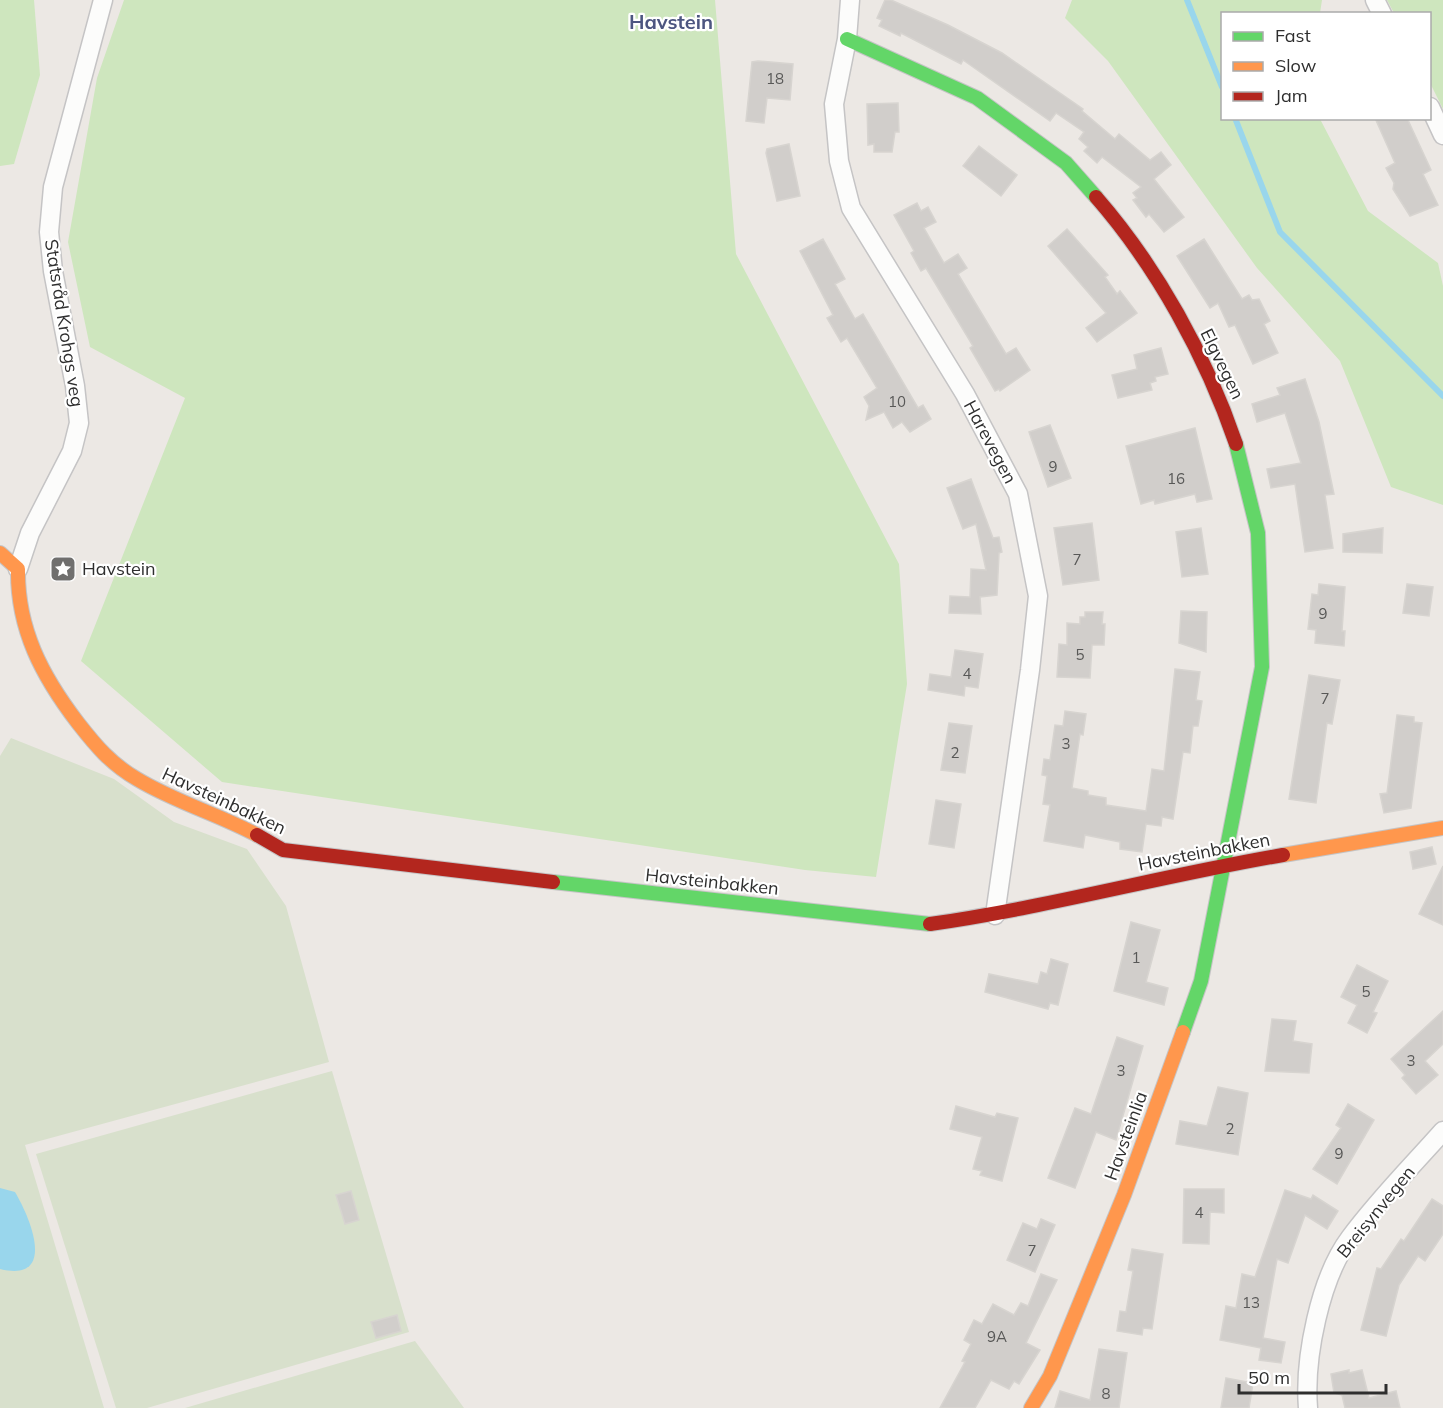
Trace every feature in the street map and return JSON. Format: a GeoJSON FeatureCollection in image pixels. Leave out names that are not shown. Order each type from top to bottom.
{"type":"FeatureCollection","features":[{"type":"Feature","properties":{"kind":"street","name":"Statsråd Krohgs veg"},"geometry":{"type":"LineString","coordinates":[[39,667],[30,649],[18,605],[18,569],[30,533],[72,451],[79,423],[75,387],[53,271],[50,232],[53,187],[103,0]]}},
{"type":"Feature","properties":{"kind":"street","name":"Harevegen"},"geometry":{"type":"LineString","coordinates":[[850,0],[847,39],[834,104],[839,162],[851,208],[965,394],[1018,494],[1038,596],[1030,670],[995,915]]}},
{"type":"Feature","properties":{"kind":"street","name":"Elgvegen"},"geometry":{"type":"LineString","coordinates":[[847,39],[977,98],[1066,163],[1118,222],[1170,300],[1220,396],[1241,458],[1258,533],[1262,667],[1224,865]]}},
{"type":"Feature","properties":{"kind":"street"},"geometry":{"type":"LineString","coordinates":[[1431,109],[1443,135]]}},
{"type":"Feature","properties":{"kind":"street"},"geometry":{"type":"LineString","coordinates":[[0,553],[18,569]]}},
{"type":"Feature","properties":{"kind":"street","name":"Havsteinbakken"},"geometry":{"type":"LineString","coordinates":[[39,667],[65,707],[108,760],[139,780],[234,824],[283,850],[924,925],[995,915],[1224,865],[1443,828]]}},
{"type":"Feature","properties":{"kind":"street","name":"Havsteinlia"},"geometry":{"type":"LineString","coordinates":[[1030,1408],[1050,1376],[1124,1195],[1197,992],[1224,865]]}},
{"type":"Feature","properties":{"kind":"street","name":"Breisynvegen"},"geometry":{"type":"LineString","coordinates":[[1308,1408],[1311,1349],[1335,1263],[1350,1238],[1443,1131]]}},
{"type":"Feature","properties":{"kind":"green space"},"geometry":{"type":"Polygon","coordinates":[[[0,0],[34,0],[40,75],[14,164],[0,166],[0,0]]]}},
{"type":"Feature","properties":{"kind":"green space"},"geometry":{"type":"Polygon","coordinates":[[[124,0],[715,0],[736,254],[899,564],[907,684],[876,877],[805,870],[222,782],[81,661],[185,398],[90,347],[68,242],[97,78],[124,0]]]}},
{"type":"Feature","properties":{"kind":"green space"},"geometry":{"type":"Polygon","coordinates":[[[1072,0],[1322,0],[1320,12],[1221,12],[1221,120],[1321,120],[1368,211],[1438,263],[1443,286],[1443,505],[1391,487],[1340,361],[1257,268],[1108,61],[1065,18],[1072,0]]]}},
{"type":"Feature","properties":{"kind":"green space"},"geometry":{"type":"Polygon","coordinates":[[[1387,0],[1443,0],[1443,109],[1431,85],[1431,12],[1393,12],[1387,0]]]}},
{"type":"Feature","properties":{"kind":"green space"},"geometry":{"type":"Polygon","coordinates":[[[11,738],[114,779],[174,822],[247,849],[286,906],[329,1062],[25,1145],[104,1408],[0,1408],[0,756],[11,738]]]}},
{"type":"Feature","properties":{"kind":"green space"},"geometry":{"type":"Polygon","coordinates":[[[332,1071],[409,1332],[147,1408],[116,1408],[36,1154],[332,1071]]]}},
{"type":"Feature","properties":{"kind":"green space"},"geometry":{"type":"Polygon","coordinates":[[[415,1341],[464,1408],[185,1408],[415,1341]]]}},
{"type":"Feature","properties":{"kind":"water"},"geometry":{"type":"Polygon","coordinates":[[[0,1188],[15,1192],[32,1232],[35,1246],[34,1258],[29,1267],[18,1271],[0,1269],[0,1188]]]}},
{"type":"Feature","properties":{"kind":"building"},"geometry":{"type":"Polygon","coordinates":[[[885,0],[891,0],[948,25],[1002,53],[1083,109],[1082,111],[1115,139],[1119,134],[1150,160],[1161,152],[1171,165],[1154,179],[1184,217],[1164,232],[1149,214],[1146,217],[1133,200],[1137,198],[1133,193],[1141,187],[1102,157],[1097,163],[1084,151],[1088,147],[1079,139],[1084,132],[1056,113],[1050,121],[963,60],[961,64],[901,33],[900,36],[879,26],[882,20],[877,18],[885,0]]]}},
{"type":"Feature","properties":{"kind":"building"},"geometry":{"type":"Polygon","coordinates":[[[752,62],[793,64],[790,100],[767,98],[764,123],[746,121],[752,62]]]}},
{"type":"Feature","properties":{"kind":"building"},"geometry":{"type":"Polygon","coordinates":[[[898,103],[899,132],[895,132],[892,152],[874,152],[874,144],[868,145],[867,104],[898,103]]]}},
{"type":"Feature","properties":{"kind":"building"},"geometry":{"type":"Polygon","coordinates":[[[1376,120],[1408,120],[1431,170],[1423,174],[1438,205],[1410,216],[1393,189],[1394,183],[1386,168],[1395,163],[1376,120]]]}},
{"type":"Feature","properties":{"kind":"building"},"geometry":{"type":"Polygon","coordinates":[[[789,144],[800,196],[777,201],[766,153],[767,149],[789,144]]]}},
{"type":"Feature","properties":{"kind":"building"},"geometry":{"type":"Polygon","coordinates":[[[979,146],[1017,175],[1001,196],[963,166],[979,146]]]}},
{"type":"Feature","properties":{"kind":"building"},"geometry":{"type":"Polygon","coordinates":[[[917,203],[921,211],[928,207],[936,222],[924,228],[944,263],[958,254],[967,268],[958,274],[1006,354],[1016,348],[1030,370],[1000,391],[999,389],[995,391],[970,348],[973,346],[926,268],[921,271],[911,253],[914,251],[894,215],[917,203]]]}},
{"type":"Feature","properties":{"kind":"building"},"geometry":{"type":"Polygon","coordinates":[[[1067,229],[1108,275],[1105,277],[1117,294],[1120,291],[1137,313],[1097,342],[1086,328],[1106,313],[1048,246],[1067,229]]]}},
{"type":"Feature","properties":{"kind":"building"},"geometry":{"type":"Polygon","coordinates":[[[823,239],[845,279],[835,284],[855,319],[863,314],[918,408],[923,405],[931,419],[910,432],[902,422],[893,428],[884,412],[866,420],[869,406],[864,397],[877,388],[847,338],[841,342],[827,318],[833,315],[800,251],[823,239]]]}},
{"type":"Feature","properties":{"kind":"building"},"geometry":{"type":"Polygon","coordinates":[[[1204,239],[1242,299],[1249,295],[1252,300],[1259,299],[1270,321],[1264,324],[1278,353],[1253,364],[1235,325],[1229,327],[1218,303],[1210,308],[1177,256],[1204,239]]]}},
{"type":"Feature","properties":{"kind":"building"},"geometry":{"type":"Polygon","coordinates":[[[1161,348],[1168,374],[1155,377],[1156,381],[1150,383],[1152,390],[1118,398],[1112,375],[1137,369],[1134,355],[1161,348]]]}},
{"type":"Feature","properties":{"kind":"building"},"geometry":{"type":"Polygon","coordinates":[[[1305,379],[1319,422],[1334,494],[1325,495],[1333,548],[1305,552],[1295,484],[1271,488],[1267,469],[1301,463],[1285,413],[1257,422],[1252,404],[1280,395],[1277,388],[1305,379]]]}},
{"type":"Feature","properties":{"kind":"building"},"geometry":{"type":"Polygon","coordinates":[[[1050,425],[1071,478],[1048,487],[1029,432],[1050,425]]]}},
{"type":"Feature","properties":{"kind":"building"},"geometry":{"type":"Polygon","coordinates":[[[1195,428],[1212,499],[1197,502],[1195,494],[1155,504],[1154,500],[1141,504],[1126,446],[1195,428]]]}},
{"type":"Feature","properties":{"kind":"building"},"geometry":{"type":"Polygon","coordinates":[[[971,479],[993,538],[999,537],[1002,552],[999,553],[997,595],[980,597],[981,614],[949,613],[950,596],[970,597],[971,569],[986,570],[976,524],[963,529],[947,488],[971,479]]]}},
{"type":"Feature","properties":{"kind":"building"},"geometry":{"type":"Polygon","coordinates":[[[1092,523],[1099,580],[1063,585],[1054,528],[1092,523]]]}},
{"type":"Feature","properties":{"kind":"building"},"geometry":{"type":"Polygon","coordinates":[[[1201,528],[1208,574],[1182,577],[1176,532],[1201,528]]]}},
{"type":"Feature","properties":{"kind":"building"},"geometry":{"type":"Polygon","coordinates":[[[1383,528],[1382,553],[1343,552],[1343,534],[1383,528]]]}},
{"type":"Feature","properties":{"kind":"building"},"geometry":{"type":"Polygon","coordinates":[[[1319,584],[1345,587],[1342,631],[1345,631],[1344,646],[1315,643],[1316,630],[1308,629],[1312,594],[1318,595],[1319,584]]]}},
{"type":"Feature","properties":{"kind":"building"},"geometry":{"type":"Polygon","coordinates":[[[1407,584],[1433,587],[1429,616],[1403,613],[1407,584]]]}},
{"type":"Feature","properties":{"kind":"building"},"geometry":{"type":"Polygon","coordinates":[[[1181,611],[1207,612],[1206,652],[1179,643],[1181,611]]]}},
{"type":"Feature","properties":{"kind":"building"},"geometry":{"type":"Polygon","coordinates":[[[1085,612],[1103,612],[1102,624],[1105,624],[1104,645],[1092,645],[1090,678],[1057,677],[1059,644],[1067,645],[1067,623],[1080,624],[1080,617],[1085,617],[1085,612]]]}},
{"type":"Feature","properties":{"kind":"building"},"geometry":{"type":"Polygon","coordinates":[[[955,650],[983,654],[978,688],[965,686],[964,696],[928,690],[930,674],[951,677],[955,650]]]}},
{"type":"Feature","properties":{"kind":"building"},"geometry":{"type":"Polygon","coordinates":[[[1175,669],[1200,672],[1196,700],[1202,701],[1198,726],[1193,726],[1190,753],[1183,752],[1173,819],[1162,817],[1161,826],[1146,824],[1142,852],[1120,849],[1120,842],[1085,835],[1083,848],[1044,841],[1050,805],[1043,804],[1047,776],[1042,775],[1044,759],[1050,760],[1055,725],[1063,726],[1065,711],[1086,714],[1083,735],[1080,734],[1072,788],[1088,791],[1088,795],[1106,798],[1106,805],[1146,811],[1152,769],[1164,771],[1175,669]]]}},
{"type":"Feature","properties":{"kind":"building"},"geometry":{"type":"Polygon","coordinates":[[[1309,675],[1340,680],[1332,724],[1327,723],[1316,803],[1289,799],[1309,675]]]}},
{"type":"Feature","properties":{"kind":"building"},"geometry":{"type":"Polygon","coordinates":[[[1397,715],[1414,717],[1414,722],[1422,723],[1411,808],[1384,813],[1380,794],[1387,793],[1397,715]]]}},
{"type":"Feature","properties":{"kind":"building"},"geometry":{"type":"Polygon","coordinates":[[[949,723],[972,726],[965,773],[941,770],[949,723]]]}},
{"type":"Feature","properties":{"kind":"building"},"geometry":{"type":"Polygon","coordinates":[[[936,800],[961,804],[954,848],[929,844],[936,800]]]}},
{"type":"Feature","properties":{"kind":"building"},"geometry":{"type":"Polygon","coordinates":[[[1432,847],[1436,864],[1413,869],[1410,852],[1432,847]]]}},
{"type":"Feature","properties":{"kind":"building"},"geometry":{"type":"Polygon","coordinates":[[[1443,866],[1443,925],[1419,914],[1443,866]]]}},
{"type":"Feature","properties":{"kind":"building"},"geometry":{"type":"Polygon","coordinates":[[[1131,922],[1160,930],[1146,982],[1168,988],[1164,1005],[1114,991],[1131,922]]]}},
{"type":"Feature","properties":{"kind":"building"},"geometry":{"type":"Polygon","coordinates":[[[1051,959],[1068,964],[1058,1005],[1050,1003],[1048,1009],[985,992],[989,974],[1038,984],[1041,972],[1047,974],[1051,959]]]}},
{"type":"Feature","properties":{"kind":"building"},"geometry":{"type":"Polygon","coordinates":[[[1357,965],[1388,981],[1373,1012],[1377,1013],[1367,1033],[1348,1023],[1357,1005],[1341,997],[1357,965]]]}},
{"type":"Feature","properties":{"kind":"building"},"geometry":{"type":"Polygon","coordinates":[[[1443,1011],[1443,1044],[1425,1061],[1438,1075],[1416,1094],[1402,1078],[1405,1075],[1391,1059],[1443,1011]]]}},
{"type":"Feature","properties":{"kind":"building"},"geometry":{"type":"Polygon","coordinates":[[[1272,1019],[1296,1021],[1293,1041],[1312,1044],[1309,1073],[1265,1071],[1272,1019]]]}},
{"type":"Feature","properties":{"kind":"building"},"geometry":{"type":"Polygon","coordinates":[[[1117,1037],[1143,1046],[1116,1140],[1096,1132],[1075,1188],[1048,1178],[1075,1108],[1091,1114],[1117,1037]]]}},
{"type":"Feature","properties":{"kind":"building"},"geometry":{"type":"Polygon","coordinates":[[[1218,1087],[1248,1093],[1238,1155],[1176,1144],[1180,1121],[1207,1126],[1218,1087]]]}},
{"type":"Feature","properties":{"kind":"building"},"geometry":{"type":"Polygon","coordinates":[[[1348,1104],[1374,1120],[1337,1184],[1313,1169],[1341,1128],[1336,1125],[1348,1104]]]}},
{"type":"Feature","properties":{"kind":"building"},"geometry":{"type":"Polygon","coordinates":[[[956,1106],[995,1117],[997,1113],[1018,1118],[1002,1181],[980,1175],[982,1171],[973,1169],[982,1137],[950,1129],[956,1106]]]}},
{"type":"Feature","properties":{"kind":"building"},"geometry":{"type":"Polygon","coordinates":[[[1184,1189],[1224,1189],[1224,1213],[1210,1212],[1209,1244],[1183,1243],[1184,1189]]]}},
{"type":"Feature","properties":{"kind":"building"},"geometry":{"type":"Polygon","coordinates":[[[1285,1190],[1311,1199],[1313,1195],[1338,1211],[1327,1229],[1305,1215],[1288,1263],[1277,1259],[1263,1338],[1285,1342],[1281,1363],[1259,1360],[1261,1348],[1220,1340],[1226,1306],[1236,1308],[1242,1274],[1255,1277],[1285,1190]]]}},
{"type":"Feature","properties":{"kind":"building"},"geometry":{"type":"Polygon","coordinates":[[[351,1191],[359,1220],[345,1224],[336,1195],[351,1191]]]}},
{"type":"Feature","properties":{"kind":"building"},"geometry":{"type":"Polygon","coordinates":[[[1432,1199],[1443,1206],[1443,1234],[1425,1261],[1418,1256],[1399,1285],[1386,1336],[1361,1330],[1377,1268],[1381,1269],[1401,1239],[1404,1241],[1432,1199]]]}},
{"type":"Feature","properties":{"kind":"building"},"geometry":{"type":"Polygon","coordinates":[[[1041,1219],[1055,1225],[1035,1272],[1007,1260],[1023,1223],[1037,1229],[1041,1219]]]}},
{"type":"Feature","properties":{"kind":"building"},"geometry":{"type":"Polygon","coordinates":[[[1132,1249],[1163,1254],[1152,1329],[1143,1328],[1142,1335],[1117,1331],[1120,1311],[1126,1312],[1133,1271],[1128,1270],[1132,1249]]]}},
{"type":"Feature","properties":{"kind":"building"},"geometry":{"type":"Polygon","coordinates":[[[1041,1274],[1057,1280],[1026,1343],[1040,1350],[1019,1384],[1014,1381],[1009,1389],[991,1380],[975,1408],[940,1408],[965,1362],[962,1361],[971,1344],[964,1340],[974,1320],[982,1324],[993,1304],[1014,1315],[1021,1303],[1028,1306],[1041,1274]]]}},
{"type":"Feature","properties":{"kind":"building"},"geometry":{"type":"Polygon","coordinates":[[[397,1315],[401,1331],[376,1338],[371,1322],[397,1315]]]}},
{"type":"Feature","properties":{"kind":"building"},"geometry":{"type":"Polygon","coordinates":[[[1099,1349],[1127,1353],[1119,1408],[1055,1408],[1060,1391],[1090,1400],[1099,1349]]]}},
{"type":"Feature","properties":{"kind":"building"},"geometry":{"type":"Polygon","coordinates":[[[1349,1370],[1349,1373],[1362,1370],[1369,1398],[1396,1391],[1400,1408],[1345,1408],[1342,1395],[1334,1393],[1331,1374],[1349,1370]]]}},
{"type":"Feature","properties":{"kind":"building"},"geometry":{"type":"Polygon","coordinates":[[[1226,1378],[1253,1383],[1249,1408],[1221,1408],[1226,1378]]]}},
{"type":"Feature","properties":{"kind":"waterway"},"geometry":{"type":"LineString","coordinates":[[1187,0],[1221,85]]}},
{"type":"Feature","properties":{"kind":"waterway"},"geometry":{"type":"LineString","coordinates":[[1236,120],[1280,232],[1443,396]]}},
{"type":"Feature","properties":{"kind":"traffic: fast"},"geometry":{"type":"LineString","coordinates":[[847,39],[977,98],[1066,163],[1096,197]]}},
{"type":"Feature","properties":{"kind":"traffic: fast"},"geometry":{"type":"LineString","coordinates":[[1183,1032],[1201,981],[1262,667],[1258,533],[1236,444]]}},
{"type":"Feature","properties":{"kind":"traffic: fast"},"geometry":{"type":"LineString","coordinates":[[553,882],[930,924]]}},
{"type":"Feature","properties":{"kind":"traffic: slow"},"geometry":{"type":"LineString","coordinates":[[0,553],[18,569],[22,612],[27,632],[43,669],[53,688],[98,747],[119,767],[151,787],[257,835]]}},
{"type":"Feature","properties":{"kind":"traffic: slow"},"geometry":{"type":"LineString","coordinates":[[1283,855],[1443,828]]}},
{"type":"Feature","properties":{"kind":"traffic: slow"},"geometry":{"type":"LineString","coordinates":[[1031,1408],[1050,1376],[1124,1195],[1183,1032]]}},
{"type":"Feature","properties":{"kind":"traffic: jam"},"geometry":{"type":"LineString","coordinates":[[1096,197],[1139,253],[1178,314],[1210,378],[1236,444]]}},
{"type":"Feature","properties":{"kind":"traffic: jam"},"geometry":{"type":"LineString","coordinates":[[257,835],[283,850],[553,882]]}},
{"type":"Feature","properties":{"kind":"traffic: jam"},"geometry":{"type":"LineString","coordinates":[[930,924],[1019,909],[1283,855]]}},
{"type":"Feature","properties":{"kind":"place","name":"Havstein"},"geometry":{"type":"Point","coordinates":[63,569]}},
{"type":"Feature","properties":{"kind":"district","name":"Havstein"},"geometry":{"type":"Point","coordinates":[671,22]}}]}
